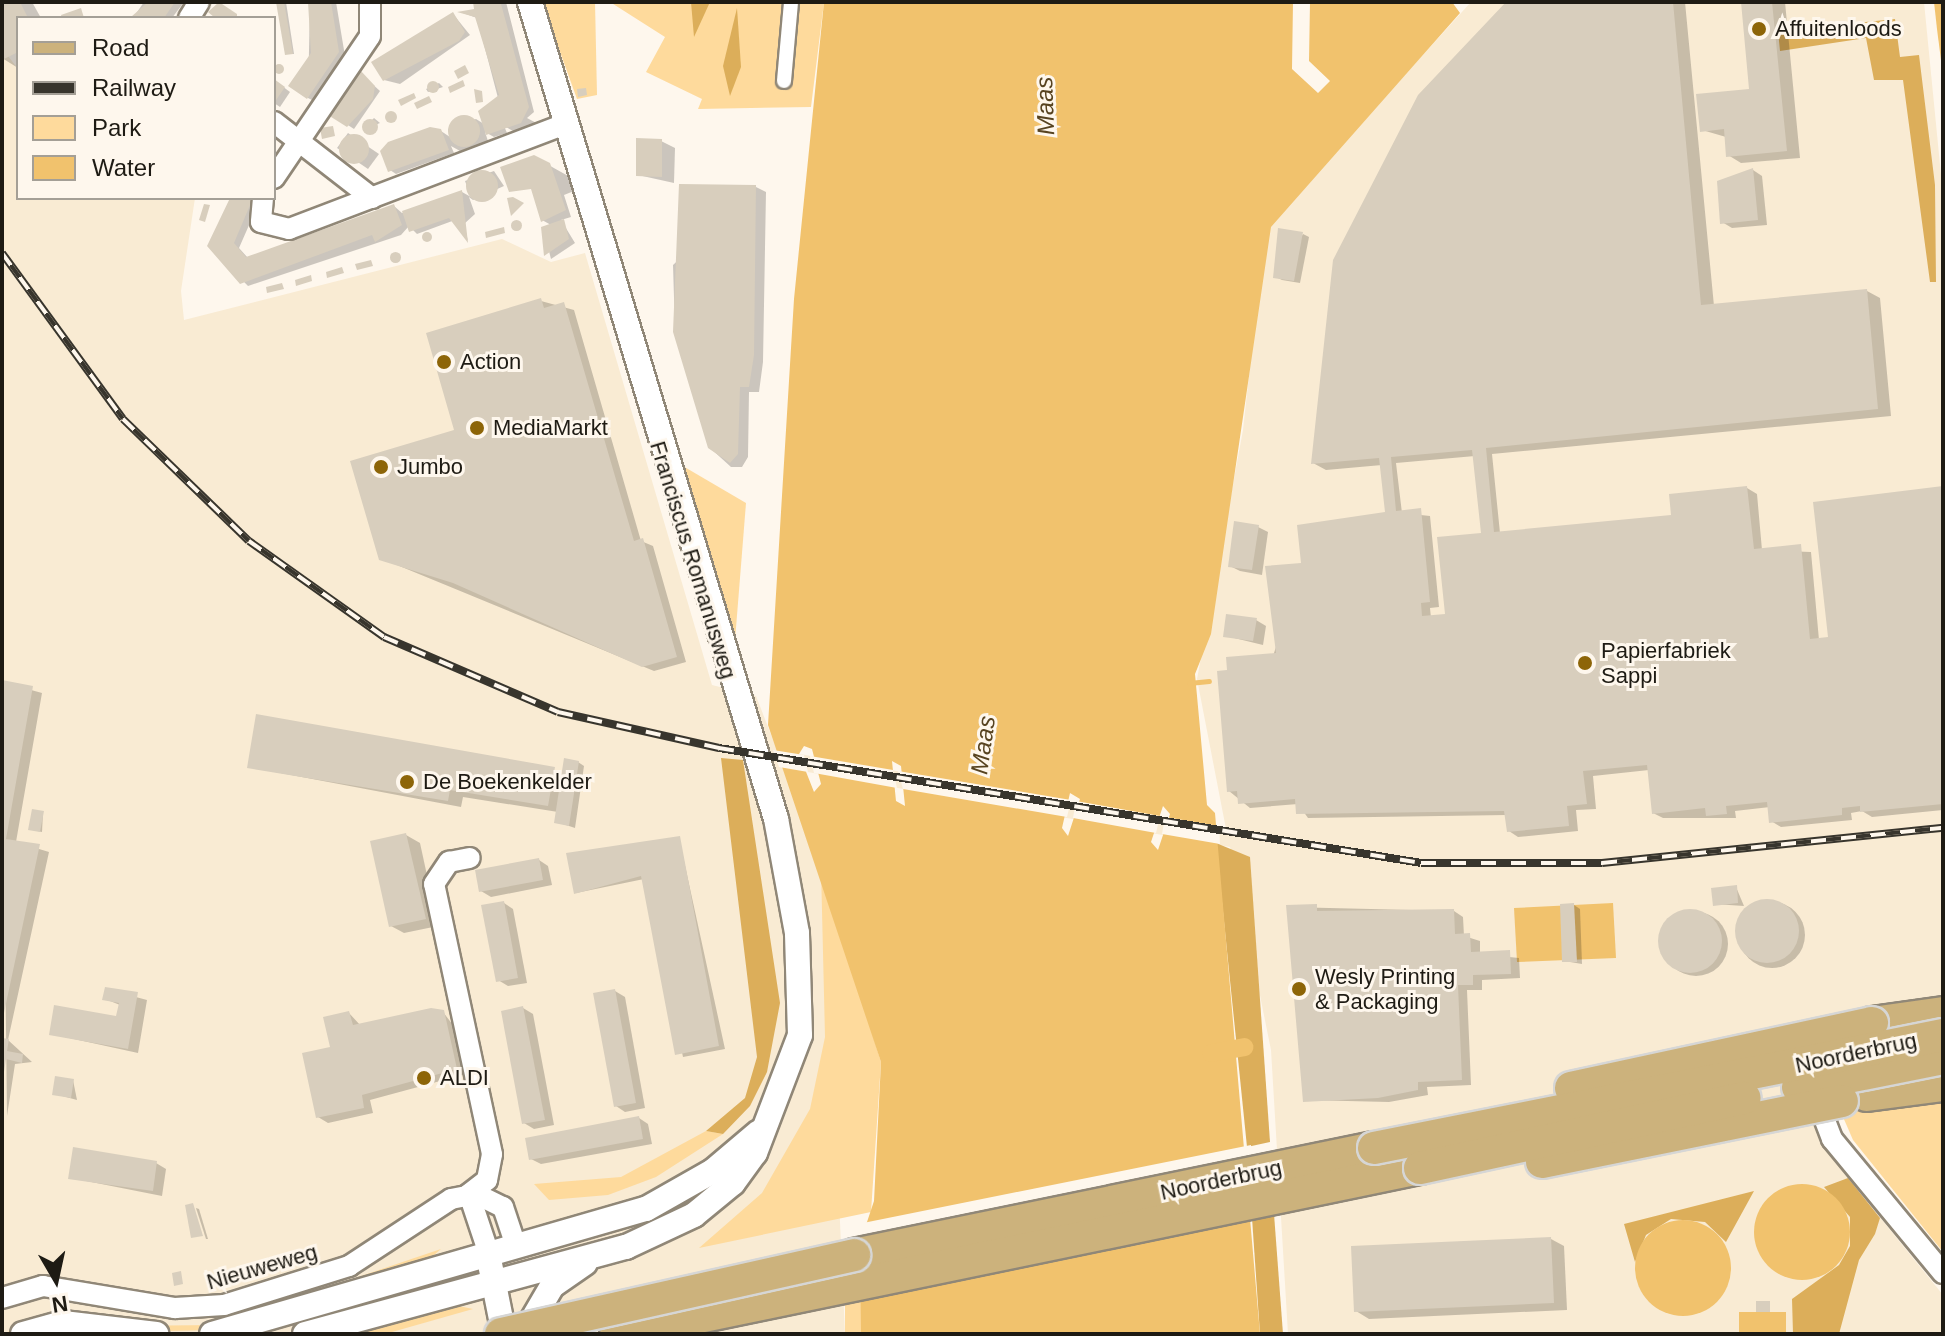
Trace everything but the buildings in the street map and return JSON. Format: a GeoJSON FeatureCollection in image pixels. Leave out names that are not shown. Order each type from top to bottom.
{"type":"FeatureCollection","features":[{"type":"Feature","properties":{"kind":"main road"},"geometry":{"type":"LineString","coordinates":[[1374,1148],[1515,1101],[1872,1023],[1943,1013]]}},
{"type":"Feature","properties":{"kind":"main road","name":"Noorderbrug"},"geometry":{"type":"LineString","coordinates":[[503,1334],[1374,1148],[1943,1035]]}},
{"type":"Feature","properties":{"kind":"main road","name":"Noorderbrug"},"geometry":{"type":"LineString","coordinates":[[616,1334],[1943,1058]]}},
{"type":"Feature","properties":{"kind":"main road"},"geometry":{"type":"LineString","coordinates":[[1420,1168],[1532,1164],[1867,1095],[1943,1085]]}},
{"type":"Feature","properties":{"kind":"street"},"geometry":{"type":"LineString","coordinates":[[276,174],[296,138],[370,36],[370,2]]}},
{"type":"Feature","properties":{"kind":"street","name":"Franciscus Romanusweg"},"geometry":{"type":"LineString","coordinates":[[305,1334],[660,1234],[712,1203],[744,1169],[772,1121],[796,1059],[802,1008],[780,834],[563,125],[530,2]]}},
{"type":"Feature","properties":{"kind":"street"},"geometry":{"type":"LineString","coordinates":[[784,81],[791,2]]}},
{"type":"Feature","properties":{"kind":"street"},"geometry":{"type":"LineString","coordinates":[[276,123],[372,198]]}},
{"type":"Feature","properties":{"kind":"street"},"geometry":{"type":"LineString","coordinates":[[263,200],[261,222],[281,231],[563,125]]}},
{"type":"Feature","properties":{"kind":"street"},"geometry":{"type":"LineString","coordinates":[[469,1194],[487,1180],[492,1154],[434,884],[449,862],[470,858]]}},
{"type":"Feature","properties":{"kind":"street"},"geometry":{"type":"LineString","coordinates":[[1804,1021],[1827,1131],[1943,1273]]}},
{"type":"Feature","properties":{"kind":"street"},"geometry":{"type":"LineString","coordinates":[[212,1334],[670,1198],[772,1121]]}},
{"type":"Feature","properties":{"kind":"street"},"geometry":{"type":"LineString","coordinates":[[469,1194],[503,1207],[516,1246],[532,1328]]}},
{"type":"Feature","properties":{"kind":"street"},"geometry":{"type":"LineString","coordinates":[[469,1194],[489,1254],[503,1334]]}},
{"type":"Feature","properties":{"kind":"street","name":"Nieuweweg"},"geometry":{"type":"LineString","coordinates":[[2,1298],[43,1286],[175,1308],[224,1305],[349,1266],[440,1205],[469,1194]]}},
{"type":"Feature","properties":{"kind":"street"},"geometry":{"type":"LineString","coordinates":[[532,1328],[563,1276],[608,1251]]}},
{"type":"Feature","properties":{"kind":"street"},"geometry":{"type":"LineString","coordinates":[[23,1334],[63,1323],[156,1334]]}},
{"type":"Feature","properties":{"kind":"shaded area"},"geometry":{"type":"Polygon","coordinates":[[[691,2],[710,2],[694,37],[691,2]]]}},
{"type":"Feature","properties":{"kind":"shaded area"},"geometry":{"type":"Polygon","coordinates":[[[1471,2],[1924,2],[1943,195],[1943,1070],[1813,1113],[1848,1178],[1943,1295],[1943,1334],[1288,1334],[1271,1050],[1230,847],[785,768],[821,869],[826,908],[845,1334],[2,1334],[2,48],[16,66],[16,200],[195,200],[181,291],[184,320],[502,239],[551,262],[585,253],[712,685],[756,696],[777,750],[1226,829],[1197,679],[1243,430],[1265,229],[1471,2]]]}},
{"type":"Feature","properties":{"kind":"shaded area"},"geometry":{"type":"Polygon","coordinates":[[[737,8],[741,67],[730,96],[723,66],[737,8]]]}},
{"type":"Feature","properties":{"kind":"shaded area"},"geometry":{"type":"Polygon","coordinates":[[[1895,19],[1900,57],[1919,55],[1935,185],[1936,282],[1930,282],[1903,80],[1874,80],[1866,38],[1780,51],[1778,31],[1895,19]]]}},
{"type":"Feature","properties":{"kind":"shaded area"},"geometry":{"type":"Polygon","coordinates":[[[721,758],[743,760],[780,1003],[767,1072],[750,1106],[723,1134],[706,1131],[745,1098],[757,1057],[721,758]]]}},
{"type":"Feature","properties":{"kind":"shaded area"},"geometry":{"type":"Polygon","coordinates":[[[1216,843],[1250,857],[1270,1142],[1247,1147],[1216,843]]]}},
{"type":"Feature","properties":{"kind":"shaded area"},"geometry":{"type":"Polygon","coordinates":[[[1848,1178],[1880,1218],[1875,1234],[1859,1260],[1839,1334],[1793,1334],[1792,1299],[1839,1265],[1850,1246],[1850,1217],[1824,1187],[1848,1178]]]}},
{"type":"Feature","properties":{"kind":"shaded area"},"geometry":{"type":"Polygon","coordinates":[[[1754,1191],[1726,1242],[1705,1222],[1671,1219],[1646,1235],[1635,1262],[1624,1224],[1754,1191]]]}},
{"type":"Feature","properties":{"kind":"shaded area"},"geometry":{"type":"Polygon","coordinates":[[[1274,1214],[1283,1334],[1260,1334],[1252,1218],[1274,1214]]]}},
{"type":"Feature","properties":{"kind":"green space"},"geometry":{"type":"Polygon","coordinates":[[[542,2],[595,2],[597,95],[577,99],[542,2]]]}},
{"type":"Feature","properties":{"kind":"green space"},"geometry":{"type":"Polygon","coordinates":[[[610,2],[824,2],[811,107],[698,109],[702,99],[646,72],[665,37],[610,2]]]}},
{"type":"Feature","properties":{"kind":"green space"},"geometry":{"type":"Polygon","coordinates":[[[676,462],[746,503],[734,653],[676,462]]]}},
{"type":"Feature","properties":{"kind":"green space"},"geometry":{"type":"Polygon","coordinates":[[[821,869],[881,1062],[871,1212],[699,1248],[762,1193],[810,1109],[825,1037],[821,869]]]}},
{"type":"Feature","properties":{"kind":"green space"},"geometry":{"type":"Polygon","coordinates":[[[1943,1094],[1943,1252],[1853,1140],[1840,1110],[1943,1094]]]}},
{"type":"Feature","properties":{"kind":"green space"},"geometry":{"type":"Polygon","coordinates":[[[706,1131],[723,1134],[656,1177],[608,1195],[549,1200],[534,1184],[621,1177],[706,1131]]]}},
{"type":"Feature","properties":{"kind":"green space"},"geometry":{"type":"Polygon","coordinates":[[[441,1249],[427,1261],[217,1330],[5,1334],[15,1327],[216,1325],[441,1249]]]}},
{"type":"Feature","properties":{"kind":"green space"},"geometry":{"type":"Polygon","coordinates":[[[861,1298],[861,1334],[845,1334],[845,1300],[861,1298]]]}},
{"type":"Feature","properties":{"kind":"green space"},"geometry":{"type":"Polygon","coordinates":[[[454,1305],[473,1309],[385,1334],[344,1334],[454,1305]]]}},
{"type":"Feature","properties":{"kind":"water","name":"Maas"},"geometry":{"type":"Polygon","coordinates":[[[824,2],[1293,2],[1292,69],[1318,93],[1330,81],[1309,61],[1310,2],[1452,2],[1460,13],[1271,227],[1211,634],[1195,674],[1207,805],[1215,813],[1260,1334],[861,1334],[860,1243],[874,1201],[881,1062],[768,725],[794,299],[824,2]],[[804,746],[799,754],[814,792],[821,784],[812,749],[804,746]],[[892,761],[896,801],[905,806],[901,766],[892,761]],[[1070,793],[1062,828],[1068,836],[1080,799],[1070,793]],[[1163,806],[1151,842],[1158,850],[1170,814],[1163,806]]]}},
{"type":"Feature","properties":{"kind":"water"},"geometry":{"type":"Polygon","coordinates":[[[1934,2],[1943,2],[1943,76],[1937,29],[1934,2]]]}},
{"type":"Feature","properties":{"kind":"water"},"geometry":{"type":"Polygon","coordinates":[[[1613,903],[1616,958],[1517,962],[1514,908],[1613,903]]]}},
{"type":"Feature","properties":{"kind":"water"},"geometry":{"type":"Polygon","coordinates":[[[1793,1184],[1811,1184],[1829,1192],[1842,1205],[1850,1223],[1847,1251],[1829,1272],[1811,1280],[1793,1280],[1775,1272],[1762,1259],[1754,1241],[1754,1223],[1762,1205],[1775,1192],[1793,1184]]]}},
{"type":"Feature","properties":{"kind":"water"},"geometry":{"type":"Polygon","coordinates":[[[1683,1220],[1702,1223],[1717,1234],[1728,1249],[1731,1268],[1728,1287],[1717,1302],[1702,1313],[1683,1316],[1664,1313],[1649,1302],[1638,1287],[1635,1268],[1638,1249],[1649,1234],[1664,1223],[1683,1220]]]}},
{"type":"Feature","properties":{"kind":"water"},"geometry":{"type":"Polygon","coordinates":[[[1739,1312],[1786,1312],[1786,1334],[1739,1334],[1739,1312]]]}},
{"type":"Feature","properties":{"kind":"pier"},"geometry":{"type":"Polygon","coordinates":[[[773,750],[804,755],[808,772],[779,767],[773,750]]]}},
{"type":"Feature","properties":{"kind":"pier"},"geometry":{"type":"Polygon","coordinates":[[[810,756],[893,770],[897,788],[814,773],[810,756]]]}},
{"type":"Feature","properties":{"kind":"pier"},"geometry":{"type":"Polygon","coordinates":[[[898,771],[1071,800],[1067,817],[903,789],[898,771]]]}},
{"type":"Feature","properties":{"kind":"pier"},"geometry":{"type":"Polygon","coordinates":[[[1076,801],[1160,816],[1156,833],[1073,818],[1076,801]]]}},
{"type":"Feature","properties":{"kind":"pier"},"geometry":{"type":"Polygon","coordinates":[[[1165,817],[1219,826],[1220,844],[1162,834],[1165,817]]]}},
{"type":"Feature","properties":{"kind":"pier"},"geometry":{"type":"Polygon","coordinates":[[[1251,1145],[1256,1216],[856,1243],[863,1223],[1251,1145]]]}},
{"type":"Feature","properties":{"kind":"waterway"},"geometry":{"type":"LineString","coordinates":[[1189,683],[1209,681]]}},
{"type":"Feature","properties":{"kind":"waterway"},"geometry":{"type":"LineString","coordinates":[[1211,1053],[1244,1047]]}},
{"type":"Feature","properties":{"kind":"railway"},"geometry":{"type":"LineString","coordinates":[[2,253],[123,419],[249,541],[384,637],[558,712],[719,748],[1421,863],[1602,863],[1943,828]]}},
{"type":"Feature","properties":{"kind":"place","name":"Affuitenloods"},"geometry":{"type":"Point","coordinates":[1759,29]}},
{"type":"Feature","properties":{"kind":"place","name":"Action"},"geometry":{"type":"Point","coordinates":[444,362]}},
{"type":"Feature","properties":{"kind":"place","name":"MediaMarkt"},"geometry":{"type":"Point","coordinates":[477,428]}},
{"type":"Feature","properties":{"kind":"place","name":"Jumbo"},"geometry":{"type":"Point","coordinates":[381,467]}},
{"type":"Feature","properties":{"kind":"place","name":"Papierfabriek Sappi"},"geometry":{"type":"Point","coordinates":[1585,663]}},
{"type":"Feature","properties":{"kind":"place","name":"De Boekenkelder"},"geometry":{"type":"Point","coordinates":[407,782]}},
{"type":"Feature","properties":{"kind":"place","name":"Wesly Printing & Packaging"},"geometry":{"type":"Point","coordinates":[1299,989]}},
{"type":"Feature","properties":{"kind":"place","name":"ALDI"},"geometry":{"type":"Point","coordinates":[424,1078]}}]}
